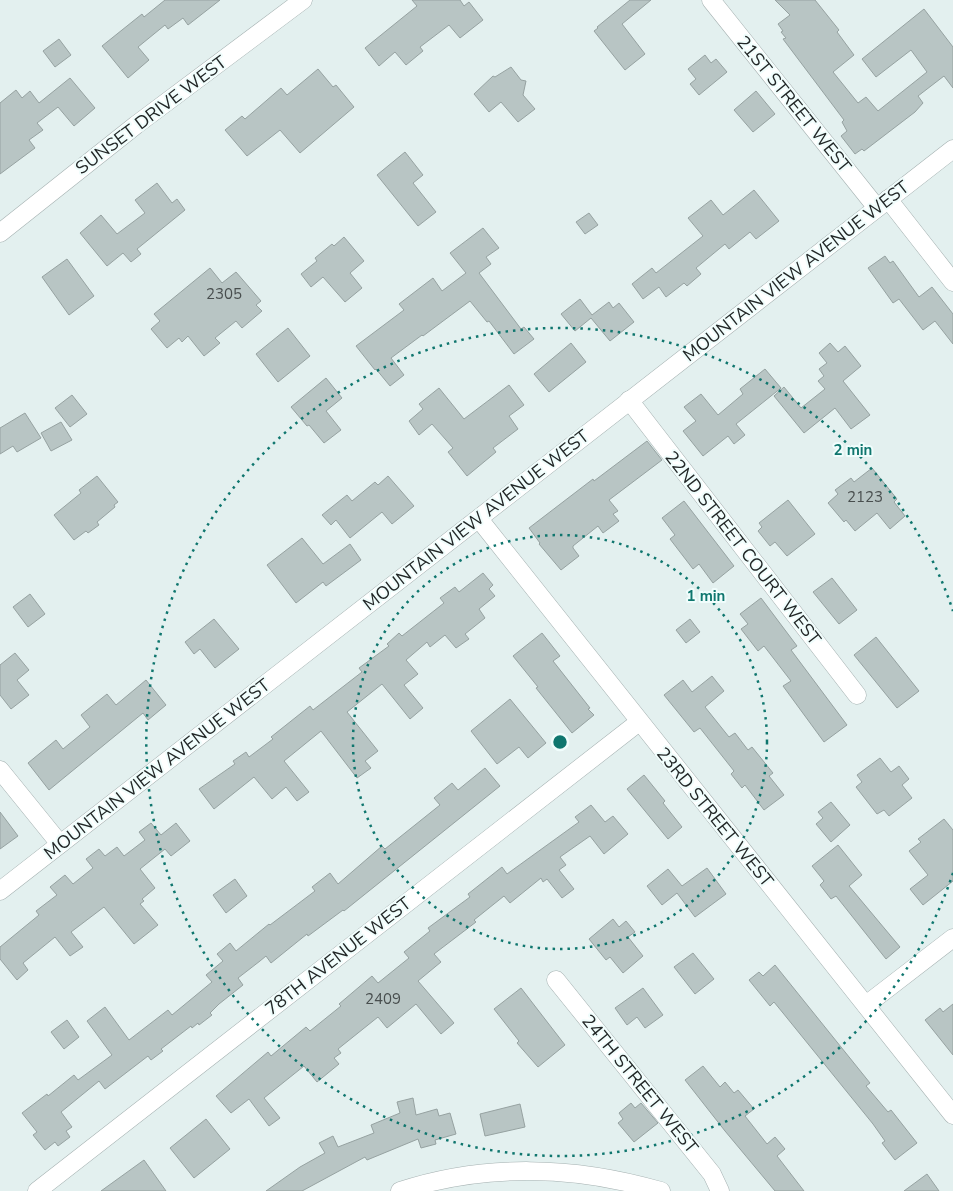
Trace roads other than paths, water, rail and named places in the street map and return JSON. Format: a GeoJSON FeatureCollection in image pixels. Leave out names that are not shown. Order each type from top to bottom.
{"type":"FeatureCollection","features":[{"type":"Feature","properties":{"kind":"street","name":"SUNSET DRIVE WEST"},"geometry":{"type":"LineString","coordinates":[[0,233],[136,125],[303,0]]}},
{"type":"Feature","properties":{"kind":"street","name":"21ST STREET WEST"},"geometry":{"type":"LineString","coordinates":[[711,0],[882,203],[953,282]]}},
{"type":"Feature","properties":{"kind":"street","name":"MOUNTAIN VIEW AVENUE WEST"},"geometry":{"type":"LineString","coordinates":[[0,891],[953,148]]}},
{"type":"Feature","properties":{"kind":"street","name":"22ND STREET COURT WEST"},"geometry":{"type":"LineString","coordinates":[[629,400],[857,695]]}},
{"type":"Feature","properties":{"kind":"street","name":"23RD STREET WEST"},"geometry":{"type":"LineString","coordinates":[[479,519],[953,1115]]}},
{"type":"Feature","properties":{"kind":"street","name":"78TH AVENUE WEST"},"geometry":{"type":"LineString","coordinates":[[37,1191],[639,722]]}},
{"type":"Feature","properties":{"kind":"street"},"geometry":{"type":"LineString","coordinates":[[0,770],[60,844]]}},
{"type":"Feature","properties":{"kind":"street"},"geometry":{"type":"LineString","coordinates":[[866,1005],[953,938]]}},
{"type":"Feature","properties":{"kind":"street","name":"24TH STREET WEST"},"geometry":{"type":"LineString","coordinates":[[556,980],[712,1174],[720,1191]]}},
{"type":"Feature","properties":{"kind":"street"},"geometry":{"type":"LineString","coordinates":[[400,1191],[447,1179],[486,1173],[526,1170],[583,1174],[660,1191]]}}]}
